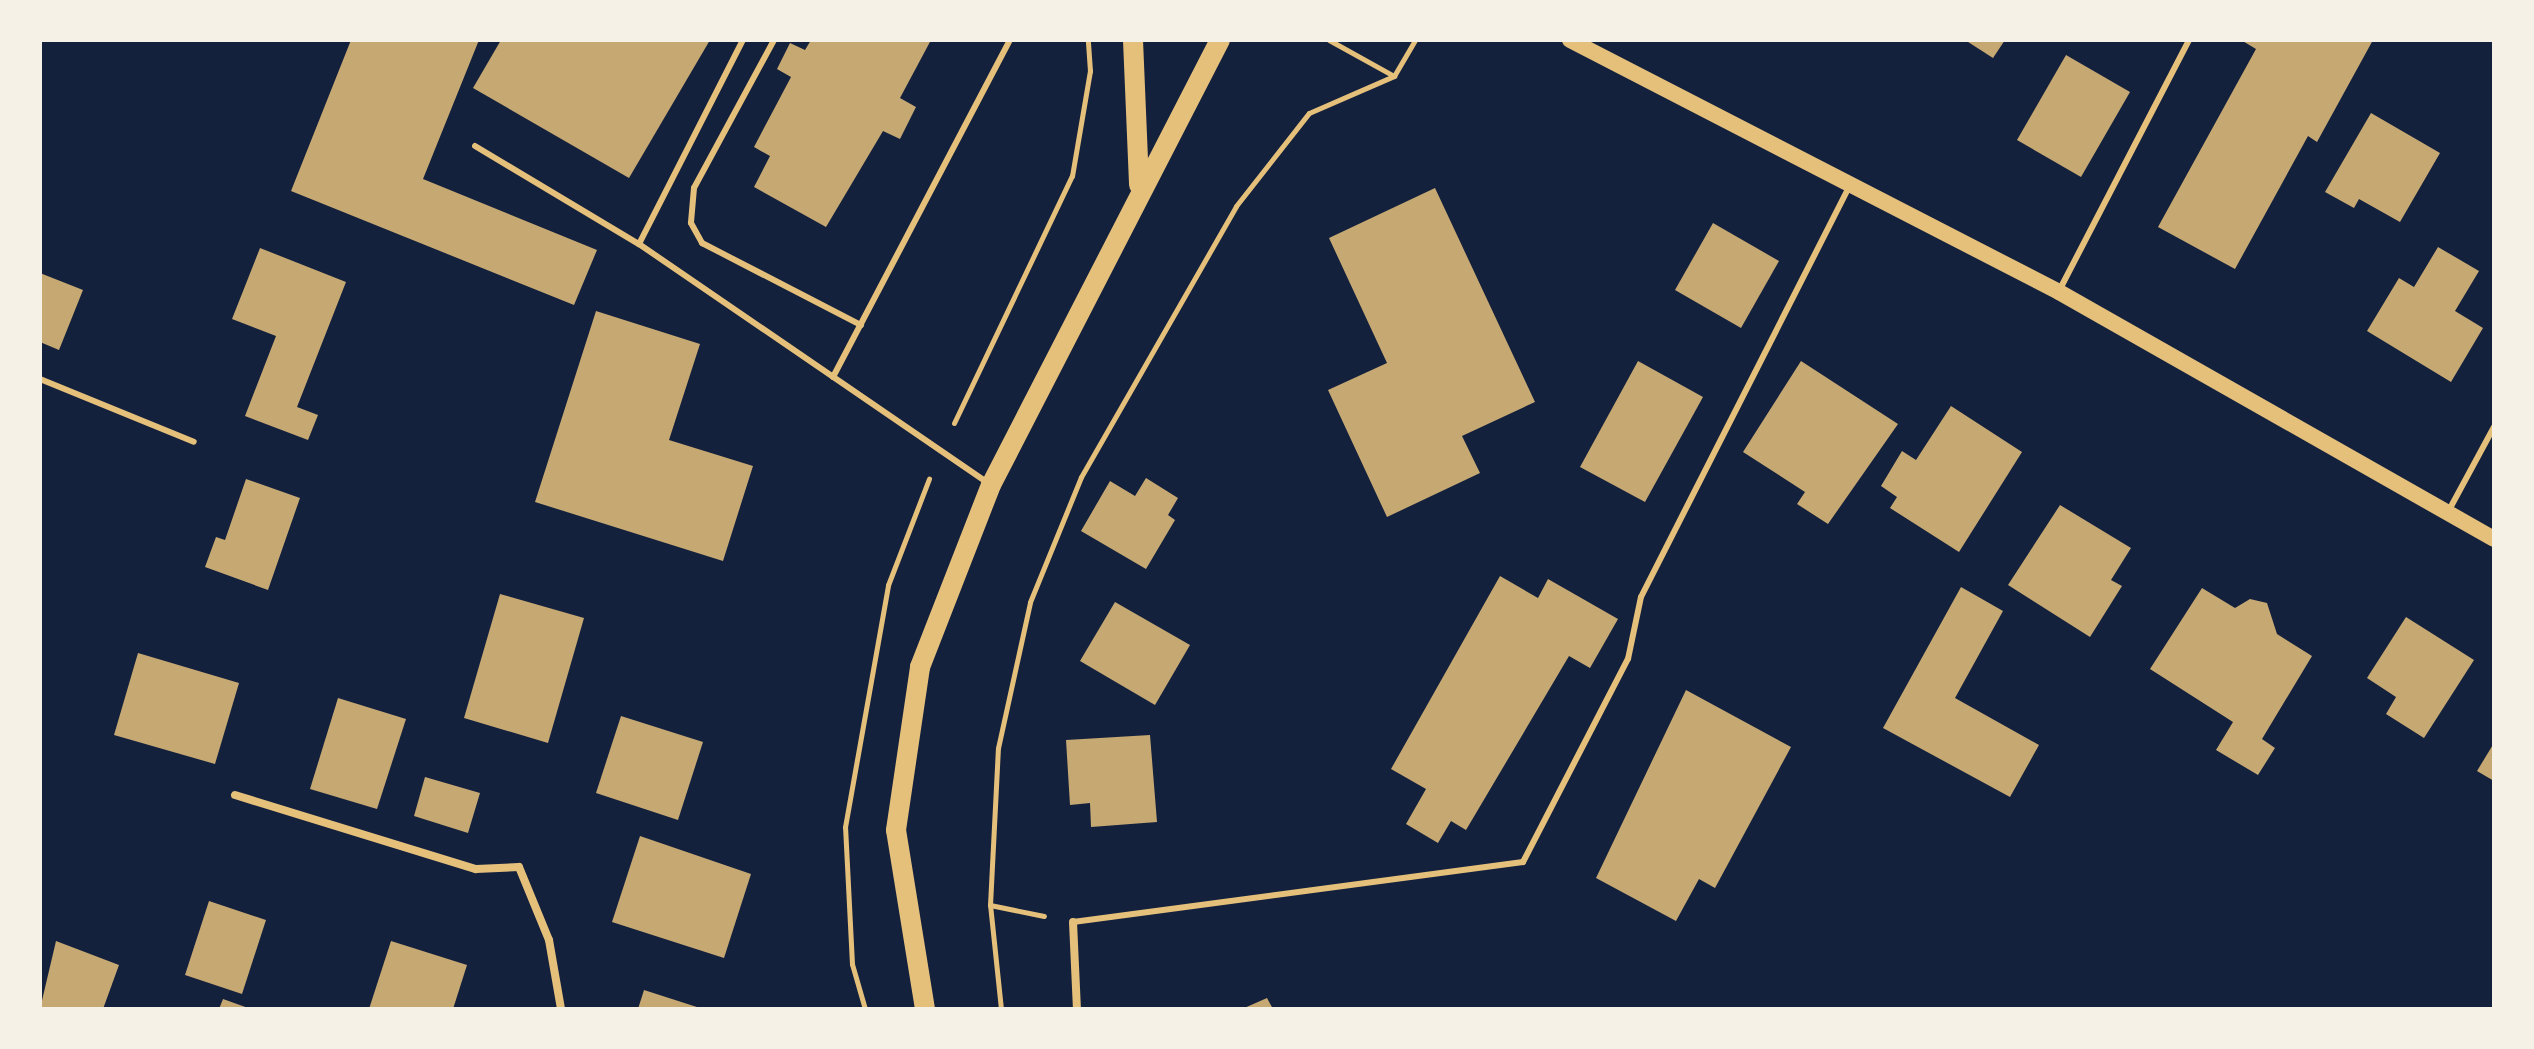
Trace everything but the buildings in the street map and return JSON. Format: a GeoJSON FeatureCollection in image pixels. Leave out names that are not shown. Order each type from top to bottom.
{"type":"FeatureCollection","features":[{"type":"Feature","properties":{"kind":"main road"},"geometry":{"type":"LineString","coordinates":[[1133,40],[1139,185]]}},
{"type":"Feature","properties":{"kind":"main road"},"geometry":{"type":"LineString","coordinates":[[925,1009],[896,830],[920,667],[991,485],[1139,185],[1220,40]]}},
{"type":"Feature","properties":{"kind":"main road"},"geometry":{"type":"LineString","coordinates":[[1572,40],[2059,292],[2494,539]]}},
{"type":"Feature","properties":{"kind":"street"},"geometry":{"type":"LineString","coordinates":[[235,795],[476,869],[519,867],[549,940],[561,1009]]}},
{"type":"Feature","properties":{"kind":"street"},"geometry":{"type":"LineString","coordinates":[[1073,922],[1077,1009]]}},
{"type":"Feature","properties":{"kind":"lane"},"geometry":{"type":"LineString","coordinates":[[639,244],[743,40]]}},
{"type":"Feature","properties":{"kind":"lane"},"geometry":{"type":"LineString","coordinates":[[774,40],[694,188],[691,223],[702,243],[861,325]]}},
{"type":"Feature","properties":{"kind":"lane"},"geometry":{"type":"LineString","coordinates":[[833,377],[1010,40]]}},
{"type":"Feature","properties":{"kind":"lane"},"geometry":{"type":"LineString","coordinates":[[2059,292],[2189,40]]}},
{"type":"Feature","properties":{"kind":"lane"},"geometry":{"type":"LineString","coordinates":[[475,146],[639,244],[991,485]]}},
{"type":"Feature","properties":{"kind":"lane"},"geometry":{"type":"LineString","coordinates":[[1073,922],[1523,862],[1628,659],[1641,597],[1850,185]]}},
{"type":"Feature","properties":{"kind":"lane"},"geometry":{"type":"LineString","coordinates":[[40,379],[194,442]]}},
{"type":"Feature","properties":{"kind":"lane"},"geometry":{"type":"LineString","coordinates":[[2448,513],[2494,427]]}},
{"type":"Feature","properties":{"kind":"path"},"geometry":{"type":"LineString","coordinates":[[1329,40],[1394,76]]}},
{"type":"Feature","properties":{"kind":"path"},"geometry":{"type":"LineString","coordinates":[[1001,1009],[990,905],[998,748],[1030,602],[1081,477],[1236,206],[1309,113],[1394,76],[1415,40]]}},
{"type":"Feature","properties":{"kind":"path"},"geometry":{"type":"LineString","coordinates":[[990,905],[1073,922]]}}]}
